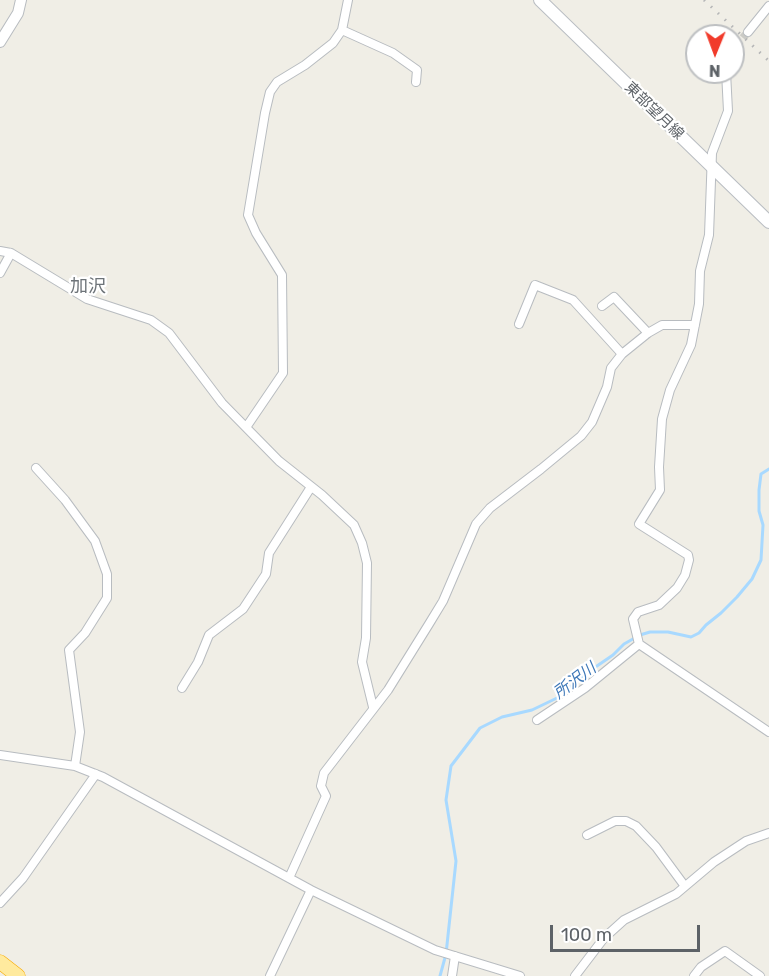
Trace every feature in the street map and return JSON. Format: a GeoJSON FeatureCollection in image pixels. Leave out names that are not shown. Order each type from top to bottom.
{"type":"FeatureCollection","features":[{"type":"Feature","properties":{"kind":"highway"},"geometry":{"type":"LineString","coordinates":[[0,962],[18,976]]}},
{"type":"Feature","properties":{"kind":"main road","name":"東部望月線"},"geometry":{"type":"LineString","coordinates":[[540,0],[769,222]]}},
{"type":"Feature","properties":{"kind":"street"},"geometry":{"type":"LineString","coordinates":[[0,42],[18,13],[21,0]]}},
{"type":"Feature","properties":{"kind":"street"},"geometry":{"type":"LineString","coordinates":[[248,426],[283,373],[282,275],[256,233],[248,215],[265,113],[270,92],[277,82],[305,65],[333,43],[342,30],[348,0]]}},
{"type":"Feature","properties":{"kind":"street"},"geometry":{"type":"LineString","coordinates":[[748,32],[769,6]]}},
{"type":"Feature","properties":{"kind":"street"},"geometry":{"type":"LineString","coordinates":[[342,30],[393,53],[417,70],[416,82]]}},
{"type":"Feature","properties":{"kind":"street"},"geometry":{"type":"LineString","coordinates":[[727,84],[728,111],[712,153],[710,165],[709,235],[700,271],[699,304],[695,326],[691,345],[670,390],[662,419],[660,490],[639,524],[688,555],[689,560],[685,575],[677,588],[659,605],[638,612],[633,619],[634,631],[639,644],[769,732]]}},
{"type":"Feature","properties":{"kind":"street"},"geometry":{"type":"LineString","coordinates":[[0,251],[11,253],[87,299],[151,320],[169,333],[222,403],[248,426],[279,461],[354,525],[367,563],[366,638],[362,662],[373,707]]}},
{"type":"Feature","properties":{"kind":"street"},"geometry":{"type":"LineString","coordinates":[[0,273],[11,253]]}},
{"type":"Feature","properties":{"kind":"street"},"geometry":{"type":"LineString","coordinates":[[519,324],[536,285],[573,300],[622,354]]}},
{"type":"Feature","properties":{"kind":"street"},"geometry":{"type":"LineString","coordinates":[[602,306],[614,297],[648,333]]}},
{"type":"Feature","properties":{"kind":"street"},"geometry":{"type":"LineString","coordinates":[[289,878],[326,796],[321,786],[324,773],[388,690],[443,601],[476,524],[490,508],[581,436],[592,422],[607,387],[611,368],[622,354],[662,325],[695,326]]}},
{"type":"Feature","properties":{"kind":"street"},"geometry":{"type":"LineString","coordinates":[[36,468],[65,500],[95,541],[107,574],[107,598],[85,633],[69,650],[80,732],[75,766]]}},
{"type":"Feature","properties":{"kind":"street"},"geometry":{"type":"LineString","coordinates":[[182,688],[198,662],[209,635],[243,609],[266,574],[269,553],[311,487]]}},
{"type":"Feature","properties":{"kind":"street"},"geometry":{"type":"LineString","coordinates":[[537,720],[585,688],[639,644]]}},
{"type":"Feature","properties":{"kind":"street"},"geometry":{"type":"LineString","coordinates":[[0,755],[75,766],[96,774],[311,890],[435,950],[520,976]]}},
{"type":"Feature","properties":{"kind":"street"},"geometry":{"type":"LineString","coordinates":[[0,903],[23,878],[96,774]]}},
{"type":"Feature","properties":{"kind":"street"},"geometry":{"type":"LineString","coordinates":[[587,834],[615,821],[626,821],[636,826],[656,847],[684,885]]}},
{"type":"Feature","properties":{"kind":"street"},"geometry":{"type":"LineString","coordinates":[[575,976],[604,938],[624,920],[676,894],[714,862],[746,841],[769,833]]}},
{"type":"Feature","properties":{"kind":"street"},"geometry":{"type":"LineString","coordinates":[[270,976],[311,890]]}},
{"type":"Feature","properties":{"kind":"street"},"geometry":{"type":"LineString","coordinates":[[694,976],[701,967],[725,951],[759,976]]}},
{"type":"Feature","properties":{"kind":"street"},"geometry":{"type":"LineString","coordinates":[[452,976],[456,957]]}},
{"type":"Feature","properties":{"kind":"waterway","name":"所沢川"},"geometry":{"type":"LineString","coordinates":[[440,976],[446,954],[456,861],[446,800],[451,766],[480,728],[502,717],[532,710],[557,698],[624,644],[650,632],[668,632],[691,637],[699,633],[721,613],[752,579],[761,560],[763,525],[759,511],[759,490],[761,474],[769,469]]}},
{"type":"Feature","properties":{"kind":"tunnel"},"geometry":{"type":"LineString","coordinates":[[745,35],[748,32]]}},
{"type":"Feature","properties":{"kind":"railway"},"geometry":{"type":"LineString","coordinates":[[704,0],[769,61]]}},
{"type":"Feature","properties":{"kind":"district","name":"加沢"},"geometry":{"type":"Point","coordinates":[88,287]}}]}
